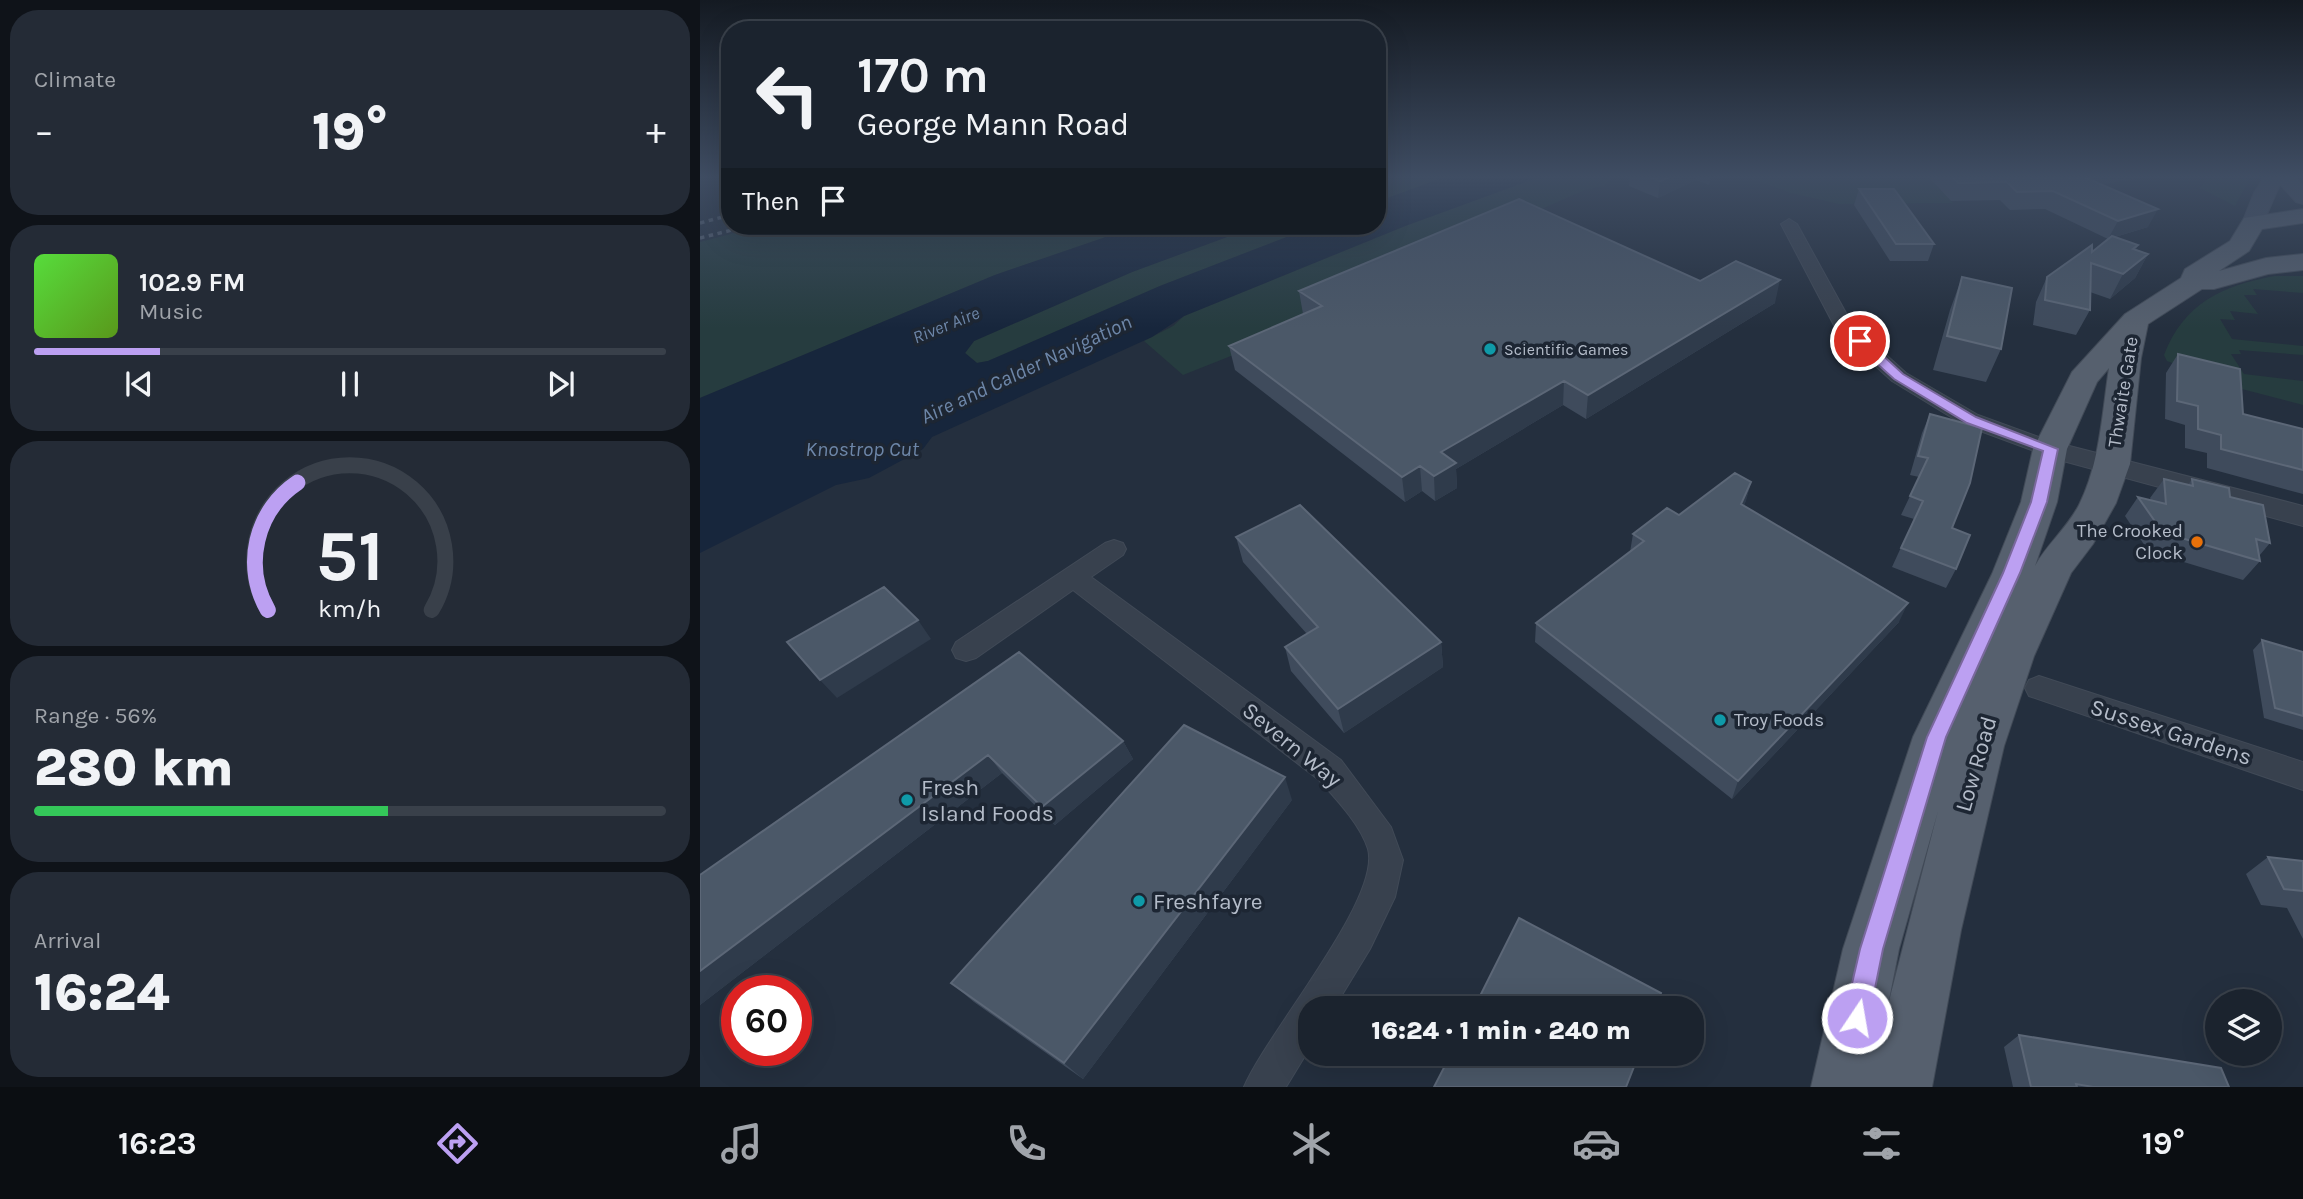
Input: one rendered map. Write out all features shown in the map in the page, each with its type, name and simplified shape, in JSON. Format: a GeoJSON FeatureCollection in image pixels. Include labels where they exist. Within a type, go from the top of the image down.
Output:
{"type":"FeatureCollection","features":[{"type":"Feature","properties":{"kind":"main road","name":"Thwaite Gate"},"geometry":{"type":"LineString","coordinates":[[2194,282],[2195,275],[2241,246],[2264,227]]}},
{"type":"Feature","properties":{"kind":"main road"},"geometry":{"type":"LineString","coordinates":[[2279,227],[2282,233],[2303,243]]}},
{"type":"Feature","properties":{"kind":"main road","name":"Thwaite Gate"},"geometry":{"type":"LineString","coordinates":[[2050,449],[2083,379],[2135,320],[2194,282],[2214,281],[2259,268],[2303,262]]}},
{"type":"Feature","properties":{"kind":"main road","name":"Thwaite Gate"},"geometry":{"type":"LineString","coordinates":[[2112,464],[2126,358],[2135,320]]}},
{"type":"Feature","properties":{"kind":"main road","name":"Low Road"},"geometry":{"type":"LineString","coordinates":[[1842,1087],[1871,949],[1936,737],[1995,614],[2039,502],[2050,449]]}},
{"type":"Feature","properties":{"kind":"main road"},"geometry":{"type":"LineString","coordinates":[[2020,550],[2062,522],[2081,476],[2090,468],[2112,464]]}},
{"type":"Feature","properties":{"kind":"main road","name":"Low Road"},"geometry":{"type":"LineString","coordinates":[[1900,1087],[1933,930],[1995,699],[2054,567],[2080,535],[2092,514],[2112,464]]}},
{"type":"Feature","properties":{"kind":"street"},"geometry":{"type":"LineString","coordinates":[[1790,227],[1844,327],[1899,377],[1972,420],[2050,449],[2303,516]]}},
{"type":"Feature","properties":{"kind":"street"},"geometry":{"type":"LineString","coordinates":[[965,650],[1114,549]]}},
{"type":"Feature","properties":{"kind":"street","name":"Severn Way"},"geometry":{"type":"LineString","coordinates":[[1073,577],[1331,770],[1364,809],[1386,859],[1375,906],[1320,996]]}},
{"type":"Feature","properties":{"kind":"street","name":"Sussex Gardens"},"geometry":{"type":"LineString","coordinates":[[2039,688],[2303,776]]}},
{"type":"Feature","properties":{"kind":"street","name":"Severn Way"},"geometry":{"type":"LineString","coordinates":[[1264,1087],[1298,1032]]}},
{"type":"Feature","properties":{"kind":"green space"},"geometry":{"type":"Polygon","coordinates":[[[1403,227],[1501,227],[1233,344],[1241,352],[1183,375],[1144,341],[1173,326],[1184,316],[1403,227]]]}},
{"type":"Feature","properties":{"kind":"green space"},"geometry":{"type":"Polygon","coordinates":[[[727,235],[1112,235],[995,275],[700,398],[700,242],[727,235]]]}},
{"type":"Feature","properties":{"kind":"green space"},"geometry":{"type":"Polygon","coordinates":[[[1232,235],[1292,235],[1160,286],[988,361],[977,363],[965,353],[974,341],[1132,272],[1232,235]]]}},
{"type":"Feature","properties":{"kind":"green space"},"geometry":{"type":"Polygon","coordinates":[[[2274,276],[2303,276],[2303,293],[2253,289],[2257,295],[2244,295],[2258,314],[2230,311],[2235,320],[2220,319],[2232,339],[2303,346],[2303,355],[2239,350],[2241,354],[2231,354],[2244,374],[2303,381],[2303,405],[2238,388],[2167,361],[2164,355],[2172,337],[2194,310],[2207,300],[2238,285],[2274,276]]]}},
{"type":"Feature","properties":{"kind":"water"},"geometry":{"type":"Polygon","coordinates":[[[1386,227],[1403,227],[1386,234],[1386,227]]]}},
{"type":"Feature","properties":{"kind":"water"},"geometry":{"type":"Polygon","coordinates":[[[1112,235],[1233,235],[1132,272],[974,341],[965,353],[977,363],[988,361],[1160,286],[1292,235],[1383,235],[1184,316],[1152,337],[932,437],[923,449],[869,478],[836,485],[700,553],[700,398],[995,275],[1112,235]]]}},
{"type":"Feature","properties":{"kind":"building","name":"Scientific Games"},"geometry":{"type":"Polygon","coordinates":[[[1453,227],[1580,227],[1700,281],[1736,261],[1780,280],[1588,395],[1564,381],[1441,452],[1456,463],[1434,476],[1420,466],[1402,477],[1229,346],[1322,306],[1299,291],[1453,227]]]}},
{"type":"Feature","properties":{"kind":"building"},"geometry":{"type":"Polygon","coordinates":[[[1884,227],[1921,227],[1934,244],[1896,244],[1884,227]]]}},
{"type":"Feature","properties":{"kind":"building"},"geometry":{"type":"Polygon","coordinates":[[[2112,236],[2138,245],[2133,249],[2148,254],[2123,274],[2091,263],[2090,310],[2045,300],[2047,277],[2092,245],[2092,252],[2112,236]]]}},
{"type":"Feature","properties":{"kind":"building"},"geometry":{"type":"Polygon","coordinates":[[[1962,277],[2012,288],[2001,349],[1947,336],[1962,277]]]}},
{"type":"Feature","properties":{"kind":"building"},"geometry":{"type":"Polygon","coordinates":[[[2178,354],[2240,369],[2243,414],[2303,429],[2303,470],[2221,449],[2221,435],[2198,429],[2198,406],[2177,401],[2178,354]]]}},
{"type":"Feature","properties":{"kind":"building"},"geometry":{"type":"Polygon","coordinates":[[[1930,414],[1982,428],[1970,483],[1952,528],[1970,535],[1956,569],[1901,548],[1923,501],[1910,496],[1928,458],[1918,456],[1930,414]]]}},
{"type":"Feature","properties":{"kind":"building","name":"Troy Foods"},"geometry":{"type":"Polygon","coordinates":[[[1735,473],[1751,482],[1741,504],[1908,603],[1738,781],[1536,623],[1644,541],[1633,534],[1667,508],[1679,515],[1735,473]]]}},
{"type":"Feature","properties":{"kind":"building"},"geometry":{"type":"Polygon","coordinates":[[[2164,479],[2193,486],[2192,479],[2229,488],[2230,497],[2263,505],[2270,543],[2256,539],[2260,561],[2161,530],[2138,497],[2166,504],[2164,479]]]}},
{"type":"Feature","properties":{"kind":"building"},"geometry":{"type":"Polygon","coordinates":[[[1300,505],[1441,642],[1338,709],[1285,647],[1318,627],[1236,537],[1300,505]]]}},
{"type":"Feature","properties":{"kind":"building"},"geometry":{"type":"Polygon","coordinates":[[[884,587],[918,620],[820,680],[787,642],[884,587]]]}},
{"type":"Feature","properties":{"kind":"building"},"geometry":{"type":"Polygon","coordinates":[[[2262,640],[2303,652],[2303,716],[2275,708],[2262,640]]]}},
{"type":"Feature","properties":{"kind":"building"},"geometry":{"type":"Polygon","coordinates":[[[1019,652],[1123,741],[1042,807],[988,755],[700,971],[700,875],[1019,652]]]}},
{"type":"Feature","properties":{"kind":"building","name":"Freshfayre"},"geometry":{"type":"Polygon","coordinates":[[[1184,725],[1285,777],[1064,1063],[951,983],[1184,725]]]}},
{"type":"Feature","properties":{"kind":"building"},"geometry":{"type":"Polygon","coordinates":[[[2268,857],[2303,861],[2303,891],[2284,889],[2268,857]]]}},
{"type":"Feature","properties":{"kind":"building"},"geometry":{"type":"Polygon","coordinates":[[[1519,918],[1661,993],[1660,996],[1480,996],[1519,918]]]}},
{"type":"Feature","properties":{"kind":"building"},"geometry":{"type":"Polygon","coordinates":[[[2019,1035],[2221,1068],[2229,1087],[2093,1087],[2076,1084],[2077,1087],[2031,1087],[2019,1035]]]}},
{"type":"Feature","properties":{"kind":"building"},"geometry":{"type":"Polygon","coordinates":[[[1445,1066],[1634,1066],[1626,1087],[1434,1087],[1445,1066]]]}},
{"type":"Feature","properties":{"kind":"railway"},"geometry":{"type":"LineString","coordinates":[[700,238],[721,233]]}},
{"type":"Feature","properties":{"kind":"place","name":"Scientific Games"},"geometry":{"type":"Point","coordinates":[1490,349]}},
{"type":"Feature","properties":{"kind":"place","name":"The Crooked Clock"},"geometry":{"type":"Point","coordinates":[2197,542]}},
{"type":"Feature","properties":{"kind":"place","name":"Troy Foods"},"geometry":{"type":"Point","coordinates":[1720,720]}},
{"type":"Feature","properties":{"kind":"place","name":"Fresh Island Foods"},"geometry":{"type":"Point","coordinates":[907,800]}},
{"type":"Feature","properties":{"kind":"place","name":"Freshfayre"},"geometry":{"type":"Point","coordinates":[1139,901]}},
{"type":"Feature","properties":{"kind":"route"},"geometry":{"type":"LineString","coordinates":[[1857,1018],[1871,949],[1936,737],[2012,573],[2039,502],[2050,449],[1972,420],[1899,377],[1860,341]]}},
{"type":"Feature","properties":{"kind":"water label","name":"River Aire"},"geometry":{"type":"Point","coordinates":[946,325]}},
{"type":"Feature","properties":{"kind":"water label","name":"Aire and Calder Navigation"},"geometry":{"type":"Point","coordinates":[1026,369]}},
{"type":"Feature","properties":{"kind":"water label","name":"Knostrop Cut"},"geometry":{"type":"Point","coordinates":[862,449]}}]}
